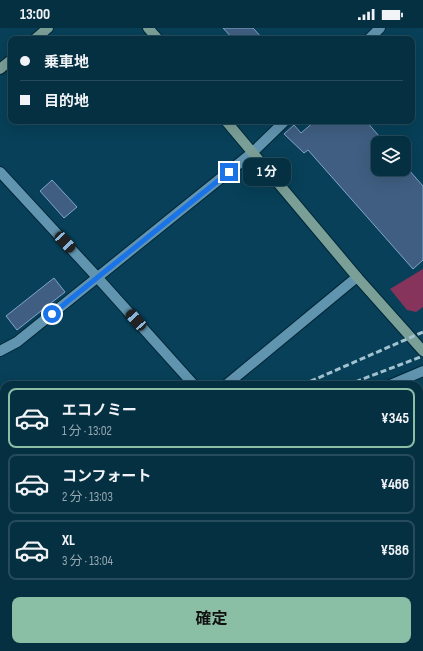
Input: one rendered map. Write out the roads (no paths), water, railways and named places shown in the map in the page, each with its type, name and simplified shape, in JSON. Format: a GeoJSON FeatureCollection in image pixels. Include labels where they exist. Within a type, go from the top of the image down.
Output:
{"type":"FeatureCollection","features":[{"type":"Feature","properties":{"kind":"street"},"geometry":{"type":"LineString","coordinates":[[39,36],[48,28]]}},
{"type":"Feature","properties":{"kind":"street"},"geometry":{"type":"LineString","coordinates":[[148,28],[155,36]]}},
{"type":"Feature","properties":{"kind":"street"},"geometry":{"type":"LineString","coordinates":[[372,36],[380,28]]}},
{"type":"Feature","properties":{"kind":"street"},"geometry":{"type":"LineString","coordinates":[[0,69],[8,62]]}},
{"type":"Feature","properties":{"kind":"street"},"geometry":{"type":"LineString","coordinates":[[228,124],[357,277],[423,351]]}},
{"type":"Feature","properties":{"kind":"street"},"geometry":{"type":"LineString","coordinates":[[0,351],[18,342],[252,153],[282,124]]}},
{"type":"Feature","properties":{"kind":"street"},"geometry":{"type":"LineString","coordinates":[[0,172],[190,381]]}},
{"type":"Feature","properties":{"kind":"street"},"geometry":{"type":"LineString","coordinates":[[231,381],[357,277]]}},
{"type":"Feature","properties":{"kind":"street"},"geometry":{"type":"LineString","coordinates":[[399,381],[423,371]]}},
{"type":"Feature","properties":{"kind":"railway"},"geometry":{"type":"LineString","coordinates":[[311,381],[423,332]]}},
{"type":"Feature","properties":{"kind":"railway"},"geometry":{"type":"LineString","coordinates":[[357,381],[423,356]]}}]}
